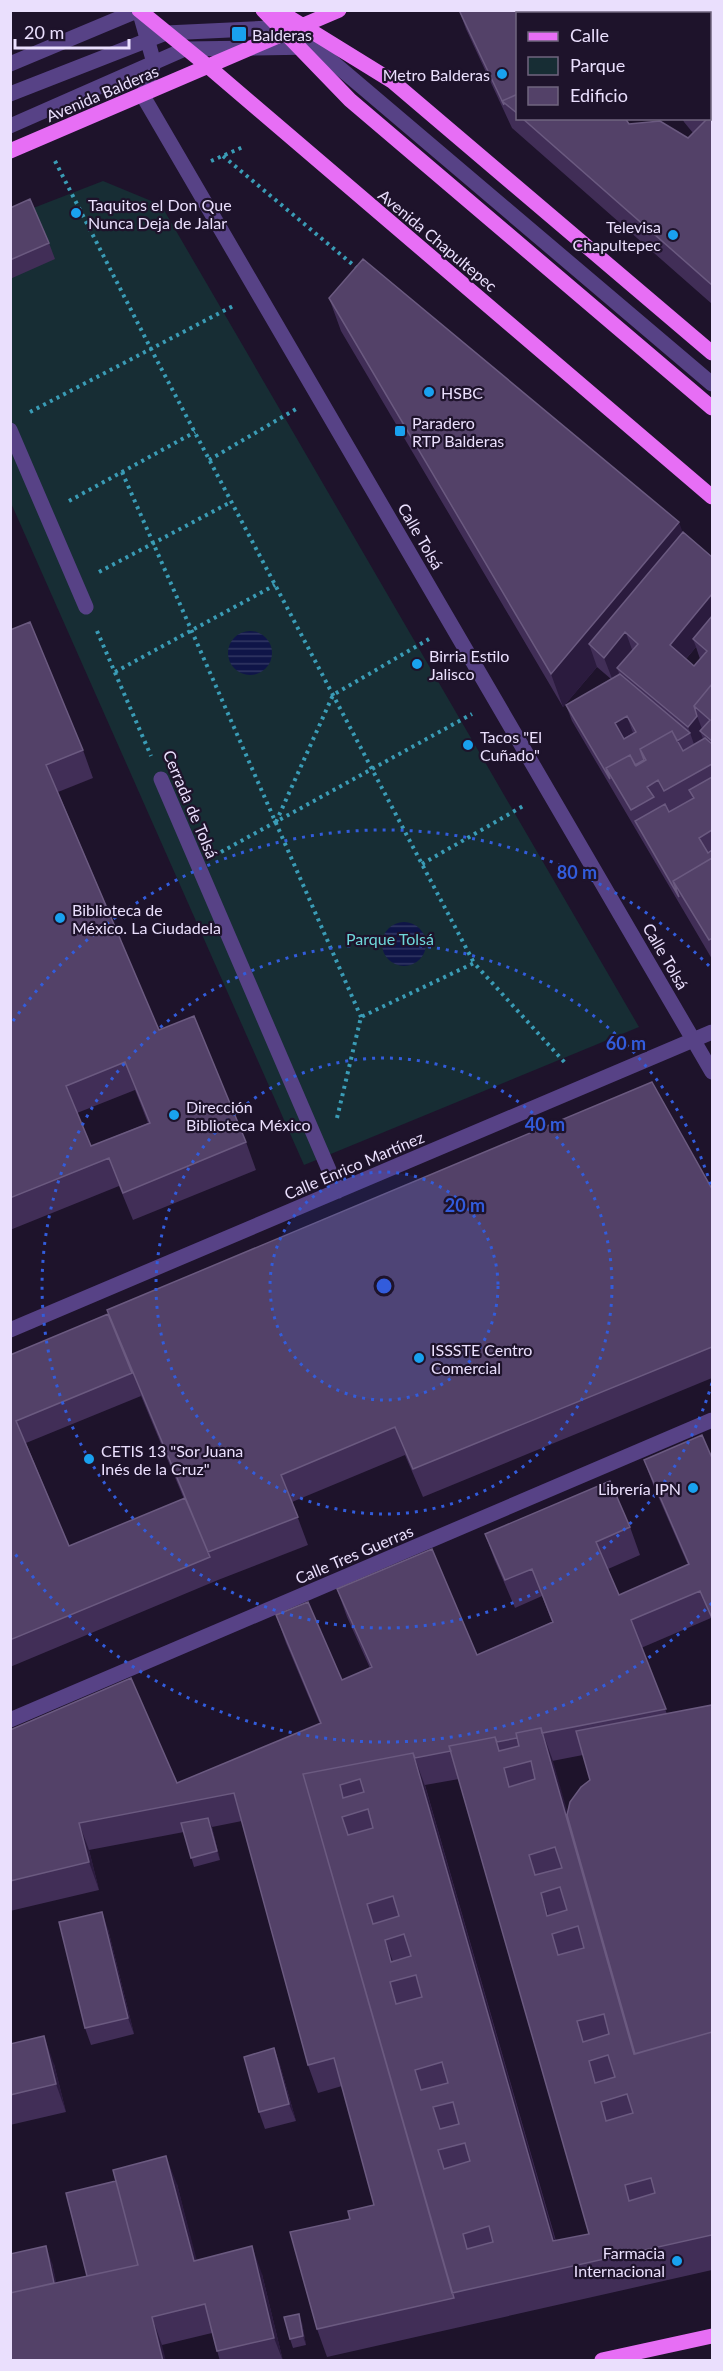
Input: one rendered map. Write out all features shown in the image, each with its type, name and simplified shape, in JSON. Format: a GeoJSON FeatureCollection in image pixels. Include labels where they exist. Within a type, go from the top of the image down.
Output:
{"type":"FeatureCollection","features":[{"type":"Feature","properties":{"kind":"main road","name":"Avenida Chapultepec"},"geometry":{"type":"LineString","coordinates":[[139,10],[712,497]]}},
{"type":"Feature","properties":{"kind":"main road"},"geometry":{"type":"LineString","coordinates":[[262,10],[350,100],[712,408]]}},
{"type":"Feature","properties":{"kind":"main road"},"geometry":{"type":"LineString","coordinates":[[277,10],[392,81],[712,353]]}},
{"type":"Feature","properties":{"kind":"main road"},"geometry":{"type":"LineString","coordinates":[[303,26],[339,10]]}},
{"type":"Feature","properties":{"kind":"main road","name":"Avenida Balderas"},"geometry":{"type":"LineString","coordinates":[[10,151],[210,68],[255,48],[283,31]]}},
{"type":"Feature","properties":{"kind":"main road"},"geometry":{"type":"LineString","coordinates":[[602,2361],[651,2355],[712,2336]]}},
{"type":"Feature","properties":{"kind":"street"},"geometry":{"type":"LineString","coordinates":[[10,64],[139,10],[154,63],[143,96]]}},
{"type":"Feature","properties":{"kind":"street"},"geometry":{"type":"LineString","coordinates":[[10,93],[166,33],[283,31],[303,26]]}},
{"type":"Feature","properties":{"kind":"street"},"geometry":{"type":"LineString","coordinates":[[10,126],[185,49],[315,47],[712,384]]}},
{"type":"Feature","properties":{"kind":"street","name":"Calle Tolsá"},"geometry":{"type":"LineString","coordinates":[[143,96],[712,1072]]}},
{"type":"Feature","properties":{"kind":"street"},"geometry":{"type":"LineString","coordinates":[[10,430],[86,607]]}},
{"type":"Feature","properties":{"kind":"street","name":"Cerrada de Tolsá"},"geometry":{"type":"LineString","coordinates":[[160,779],[338,1191]]}},
{"type":"Feature","properties":{"kind":"street","name":"Calle Enrico Martínez"},"geometry":{"type":"LineString","coordinates":[[10,1330],[712,1032]]}},
{"type":"Feature","properties":{"kind":"street","name":"Calle Tres Guerras"},"geometry":{"type":"LineString","coordinates":[[10,1720],[712,1420]]}},
{"type":"Feature","properties":{"kind":"path"},"geometry":{"type":"LineString","coordinates":[[44,137],[151,349],[474,963],[586,1086]]}},
{"type":"Feature","properties":{"kind":"path"},"geometry":{"type":"LineString","coordinates":[[205,164],[243,147]]}},
{"type":"Feature","properties":{"kind":"path"},"geometry":{"type":"LineString","coordinates":[[223,156],[359,270]]}},
{"type":"Feature","properties":{"kind":"path"},"geometry":{"type":"LineString","coordinates":[[21,417],[258,294]]}},
{"type":"Feature","properties":{"kind":"path"},"geometry":{"type":"LineString","coordinates":[[209,460],[318,396]]}},
{"type":"Feature","properties":{"kind":"path"},"geometry":{"type":"LineString","coordinates":[[46,514],[195,432]]}},
{"type":"Feature","properties":{"kind":"path"},"geometry":{"type":"LineString","coordinates":[[122,472],[361,1017],[337,1119]]}},
{"type":"Feature","properties":{"kind":"path"},"geometry":{"type":"LineString","coordinates":[[77,584],[231,502]]}},
{"type":"Feature","properties":{"kind":"path"},"geometry":{"type":"LineString","coordinates":[[115,672],[275,585]]}},
{"type":"Feature","properties":{"kind":"path","name":"Cerrada de Tolsá"},"geometry":{"type":"LineString","coordinates":[[86,607],[160,779]]}},
{"type":"Feature","properties":{"kind":"path"},"geometry":{"type":"LineString","coordinates":[[276,823],[333,695],[452,625]]}},
{"type":"Feature","properties":{"kind":"path"},"geometry":{"type":"LineString","coordinates":[[198,865],[496,701]]}},
{"type":"Feature","properties":{"kind":"path"},"geometry":{"type":"LineString","coordinates":[[422,864],[549,792]]}},
{"type":"Feature","properties":{"kind":"path"},"geometry":{"type":"LineString","coordinates":[[361,1017],[474,963]]}},
{"type":"Feature","properties":{"kind":"green space","name":"Parque Tolsá"},"geometry":{"type":"Polygon","coordinates":[[[103,181],[161,205],[639,1027],[304,1165],[11,503],[10,217],[103,181]]]}},
{"type":"Feature","properties":{"kind":"shaded area"},"geometry":{"type":"Polygon","coordinates":[[[250,631],[266,637],[272,653],[266,669],[250,675],[234,669],[228,653],[234,637],[250,631]]]}},
{"type":"Feature","properties":{"kind":"shaded area"},"geometry":{"type":"Polygon","coordinates":[[[404,922],[420,928],[426,944],[420,960],[404,966],[388,960],[382,944],[388,928],[404,922]]]}},
{"type":"Feature","properties":{"kind":"building","name":"Metro Balderas"},"geometry":{"type":"Polygon","coordinates":[[[459,10],[580,10],[580,12],[516,12],[516,95],[502,101],[459,10]]]}},
{"type":"Feature","properties":{"kind":"building"},"geometry":{"type":"Polygon","coordinates":[[[581,10],[712,10],[712,114],[711,12],[582,12],[581,10]]]}},
{"type":"Feature","properties":{"kind":"building"},"geometry":{"type":"Polygon","coordinates":[[[516,95],[516,112],[502,101],[516,95]]]}},
{"type":"Feature","properties":{"kind":"building","name":"Televisa Chapultepec"},"geometry":{"type":"Polygon","coordinates":[[[712,114],[712,285],[524,120],[626,120],[629,124],[660,121],[688,138],[706,120],[711,120],[712,114]]]}},
{"type":"Feature","properties":{"kind":"building"},"geometry":{"type":"Polygon","coordinates":[[[30,199],[49,243],[10,260],[10,208],[30,199]]]}},
{"type":"Feature","properties":{"kind":"building"},"geometry":{"type":"Polygon","coordinates":[[[363,259],[679,522],[551,674],[329,298],[363,259]]]}},
{"type":"Feature","properties":{"kind":"building"},"geometry":{"type":"Polygon","coordinates":[[[683,532],[712,557],[712,594],[670,645],[694,666],[707,651],[693,639],[712,616],[712,684],[694,706],[697,716],[688,727],[617,668],[638,644],[625,632],[604,658],[589,644],[683,532]]]}},
{"type":"Feature","properties":{"kind":"building","name":"Biblioteca de México. La Ciudadela"},"geometry":{"type":"Polygon","coordinates":[[[30,622],[83,750],[46,765],[159,1030],[194,1016],[246,1142],[123,1193],[109,1158],[10,1198],[10,630],[30,622]],[[125,1062],[66,1086],[91,1146],[150,1123],[125,1062]]]}},
{"type":"Feature","properties":{"kind":"building"},"geometry":{"type":"Polygon","coordinates":[[[620,674],[690,733],[677,741],[672,731],[640,749],[644,760],[635,765],[630,755],[606,768],[610,779],[566,705],[620,674]],[[627,716],[615,723],[624,739],[636,732],[627,716]]]}},
{"type":"Feature","properties":{"kind":"building"},"geometry":{"type":"Polygon","coordinates":[[[712,684],[712,741],[700,731],[710,720],[694,706],[712,684]]]}},
{"type":"Feature","properties":{"kind":"building"},"geometry":{"type":"Polygon","coordinates":[[[672,731],[683,751],[705,738],[712,744],[712,764],[664,791],[658,780],[647,787],[654,797],[631,810],[606,768],[630,755],[636,766],[646,760],[640,749],[672,731]]]}},
{"type":"Feature","properties":{"kind":"building"},"geometry":{"type":"Polygon","coordinates":[[[712,777],[712,830],[699,838],[708,853],[712,850],[712,858],[673,881],[679,897],[635,821],[665,804],[669,812],[694,798],[689,790],[712,777]]]}},
{"type":"Feature","properties":{"kind":"building"},"geometry":{"type":"Polygon","coordinates":[[[712,858],[712,938],[709,940],[673,881],[712,858]]]}},
{"type":"Feature","properties":{"kind":"building","name":"ISSSTE Centro Comercial"},"geometry":{"type":"Polygon","coordinates":[[[652,1082],[712,1189],[712,1347],[413,1469],[395,1427],[281,1475],[298,1517],[208,1552],[107,1310],[652,1082]]]}},
{"type":"Feature","properties":{"kind":"building"},"geometry":{"type":"Polygon","coordinates":[[[108,1314],[132,1373],[16,1421],[69,1546],[185,1498],[210,1557],[10,1640],[10,1355],[108,1314]]]}},
{"type":"Feature","properties":{"kind":"building"},"geometry":{"type":"Polygon","coordinates":[[[702,1435],[712,1458],[712,1618],[700,1591],[631,1620],[666,1709],[542,1733],[541,1728],[516,1733],[517,1738],[497,1742],[495,1737],[449,1746],[451,1751],[415,1758],[413,1753],[303,1774],[454,2298],[317,2329],[290,2232],[350,2219],[348,2211],[374,2205],[334,2058],[308,2065],[234,1793],[79,1823],[89,1862],[10,1881],[10,1730],[131,1678],[177,1783],[321,1723],[276,1615],[308,1602],[342,1680],[372,1667],[337,1589],[432,1549],[477,1655],[553,1622],[532,1569],[505,1580],[485,1534],[610,1481],[630,1527],[596,1542],[619,1595],[689,1564],[644,1460],[702,1435]]]}},
{"type":"Feature","properties":{"kind":"building"},"geometry":{"type":"Polygon","coordinates":[[[712,1705],[712,2032],[635,2054],[567,1815],[570,1802],[581,1787],[590,1780],[576,1731],[712,1705]]]}},
{"type":"Feature","properties":{"kind":"building"},"geometry":{"type":"Polygon","coordinates":[[[541,1728],[634,2054],[712,2032],[712,2235],[452,2293],[303,1774],[413,1753],[553,2241],[589,2234],[449,1746],[495,1737],[499,1751],[519,1746],[516,1733],[541,1728]],[[531,1761],[504,1768],[509,1787],[535,1779],[531,1761]],[[360,1779],[340,1785],[343,1798],[364,1792],[360,1779]],[[368,1809],[342,1817],[348,1835],[373,1828],[368,1809]],[[555,1847],[529,1855],[535,1875],[562,1868],[555,1847]],[[560,1887],[541,1893],[547,1916],[567,1910],[560,1887]],[[393,1896],[367,1904],[373,1924],[399,1916],[393,1896]],[[578,1926],[552,1934],[558,1955],[584,1948],[578,1926]],[[404,1934],[385,1940],[391,1962],[411,1956],[404,1934]],[[416,1975],[390,1982],[396,2004],[422,1997],[416,1975]],[[604,2014],[577,2021],[583,2042],[609,2034],[604,2014]],[[608,2055],[589,2061],[595,2083],[615,2077],[608,2055]],[[442,2062],[415,2070],[421,2090],[448,2083],[442,2062]],[[627,2094],[601,2102],[606,2121],[633,2113],[627,2094]],[[453,2102],[433,2107],[440,2129],[459,2124],[453,2102]],[[465,2143],[438,2150],[444,2169],[470,2161],[465,2143]],[[651,2178],[625,2185],[629,2201],[655,2193],[651,2178]],[[489,2226],[463,2234],[467,2249],[493,2242],[489,2226]]]}},
{"type":"Feature","properties":{"kind":"building"},"geometry":{"type":"Polygon","coordinates":[[[208,1818],[217,1851],[191,1858],[181,1823],[208,1818]]]}},
{"type":"Feature","properties":{"kind":"building"},"geometry":{"type":"Polygon","coordinates":[[[102,1912],[128,2018],[85,2028],[59,1922],[102,1912]]]}},
{"type":"Feature","properties":{"kind":"building"},"geometry":{"type":"Polygon","coordinates":[[[44,2036],[56,2084],[10,2095],[10,2044],[44,2036]]]}},
{"type":"Feature","properties":{"kind":"building"},"geometry":{"type":"Polygon","coordinates":[[[274,2048],[289,2104],[259,2112],[244,2057],[274,2048]]]}},
{"type":"Feature","properties":{"kind":"building"},"geometry":{"type":"Polygon","coordinates":[[[166,2156],[194,2261],[252,2246],[274,2338],[217,2351],[205,2304],[152,2317],[163,2361],[10,2361],[10,2293],[138,2265],[113,2170],[166,2156]]]}},
{"type":"Feature","properties":{"kind":"building"},"geometry":{"type":"Polygon","coordinates":[[[116,2181],[138,2265],[87,2276],[66,2193],[116,2181]]]}},
{"type":"Feature","properties":{"kind":"building"},"geometry":{"type":"Polygon","coordinates":[[[46,2246],[54,2283],[10,2293],[10,2254],[46,2246]]]}},
{"type":"Feature","properties":{"kind":"building"},"geometry":{"type":"Polygon","coordinates":[[[299,2314],[303,2336],[290,2339],[284,2317],[299,2314]]]}},
{"type":"Feature","properties":{"kind":"place","name":"Balderas"},"geometry":{"type":"Point","coordinates":[239,34]}},
{"type":"Feature","properties":{"kind":"place","name":"Metro Balderas"},"geometry":{"type":"Point","coordinates":[502,74]}},
{"type":"Feature","properties":{"kind":"place","name":"Taquitos el Don Que Nunca Deja de Jalar"},"geometry":{"type":"Point","coordinates":[76,213]}},
{"type":"Feature","properties":{"kind":"place","name":"Televisa Chapultepec"},"geometry":{"type":"Point","coordinates":[673,235]}},
{"type":"Feature","properties":{"kind":"place","name":"HSBC"},"geometry":{"type":"Point","coordinates":[429,392]}},
{"type":"Feature","properties":{"kind":"place","name":"Paradero RTP Balderas"},"geometry":{"type":"Point","coordinates":[400,431]}},
{"type":"Feature","properties":{"kind":"place","name":"Birria Estilo Jalisco"},"geometry":{"type":"Point","coordinates":[417,664]}},
{"type":"Feature","properties":{"kind":"place","name":"Tacos \"El Cuñado\""},"geometry":{"type":"Point","coordinates":[468,745]}},
{"type":"Feature","properties":{"kind":"place","name":"Biblioteca de México. La Ciudadela"},"geometry":{"type":"Point","coordinates":[60,918]}},
{"type":"Feature","properties":{"kind":"place","name":"Dirección Biblioteca México"},"geometry":{"type":"Point","coordinates":[174,1115]}},
{"type":"Feature","properties":{"kind":"place","name":"ISSSTE Centro Comercial"},"geometry":{"type":"Point","coordinates":[419,1358]}},
{"type":"Feature","properties":{"kind":"place","name":"CETIS 13 \"Sor Juana Inés de la Cruz\""},"geometry":{"type":"Point","coordinates":[89,1459]}},
{"type":"Feature","properties":{"kind":"place","name":"Librería IPN"},"geometry":{"type":"Point","coordinates":[693,1488]}},
{"type":"Feature","properties":{"kind":"place","name":"Farmacia Internacional"},"geometry":{"type":"Point","coordinates":[677,2261]}}]}
